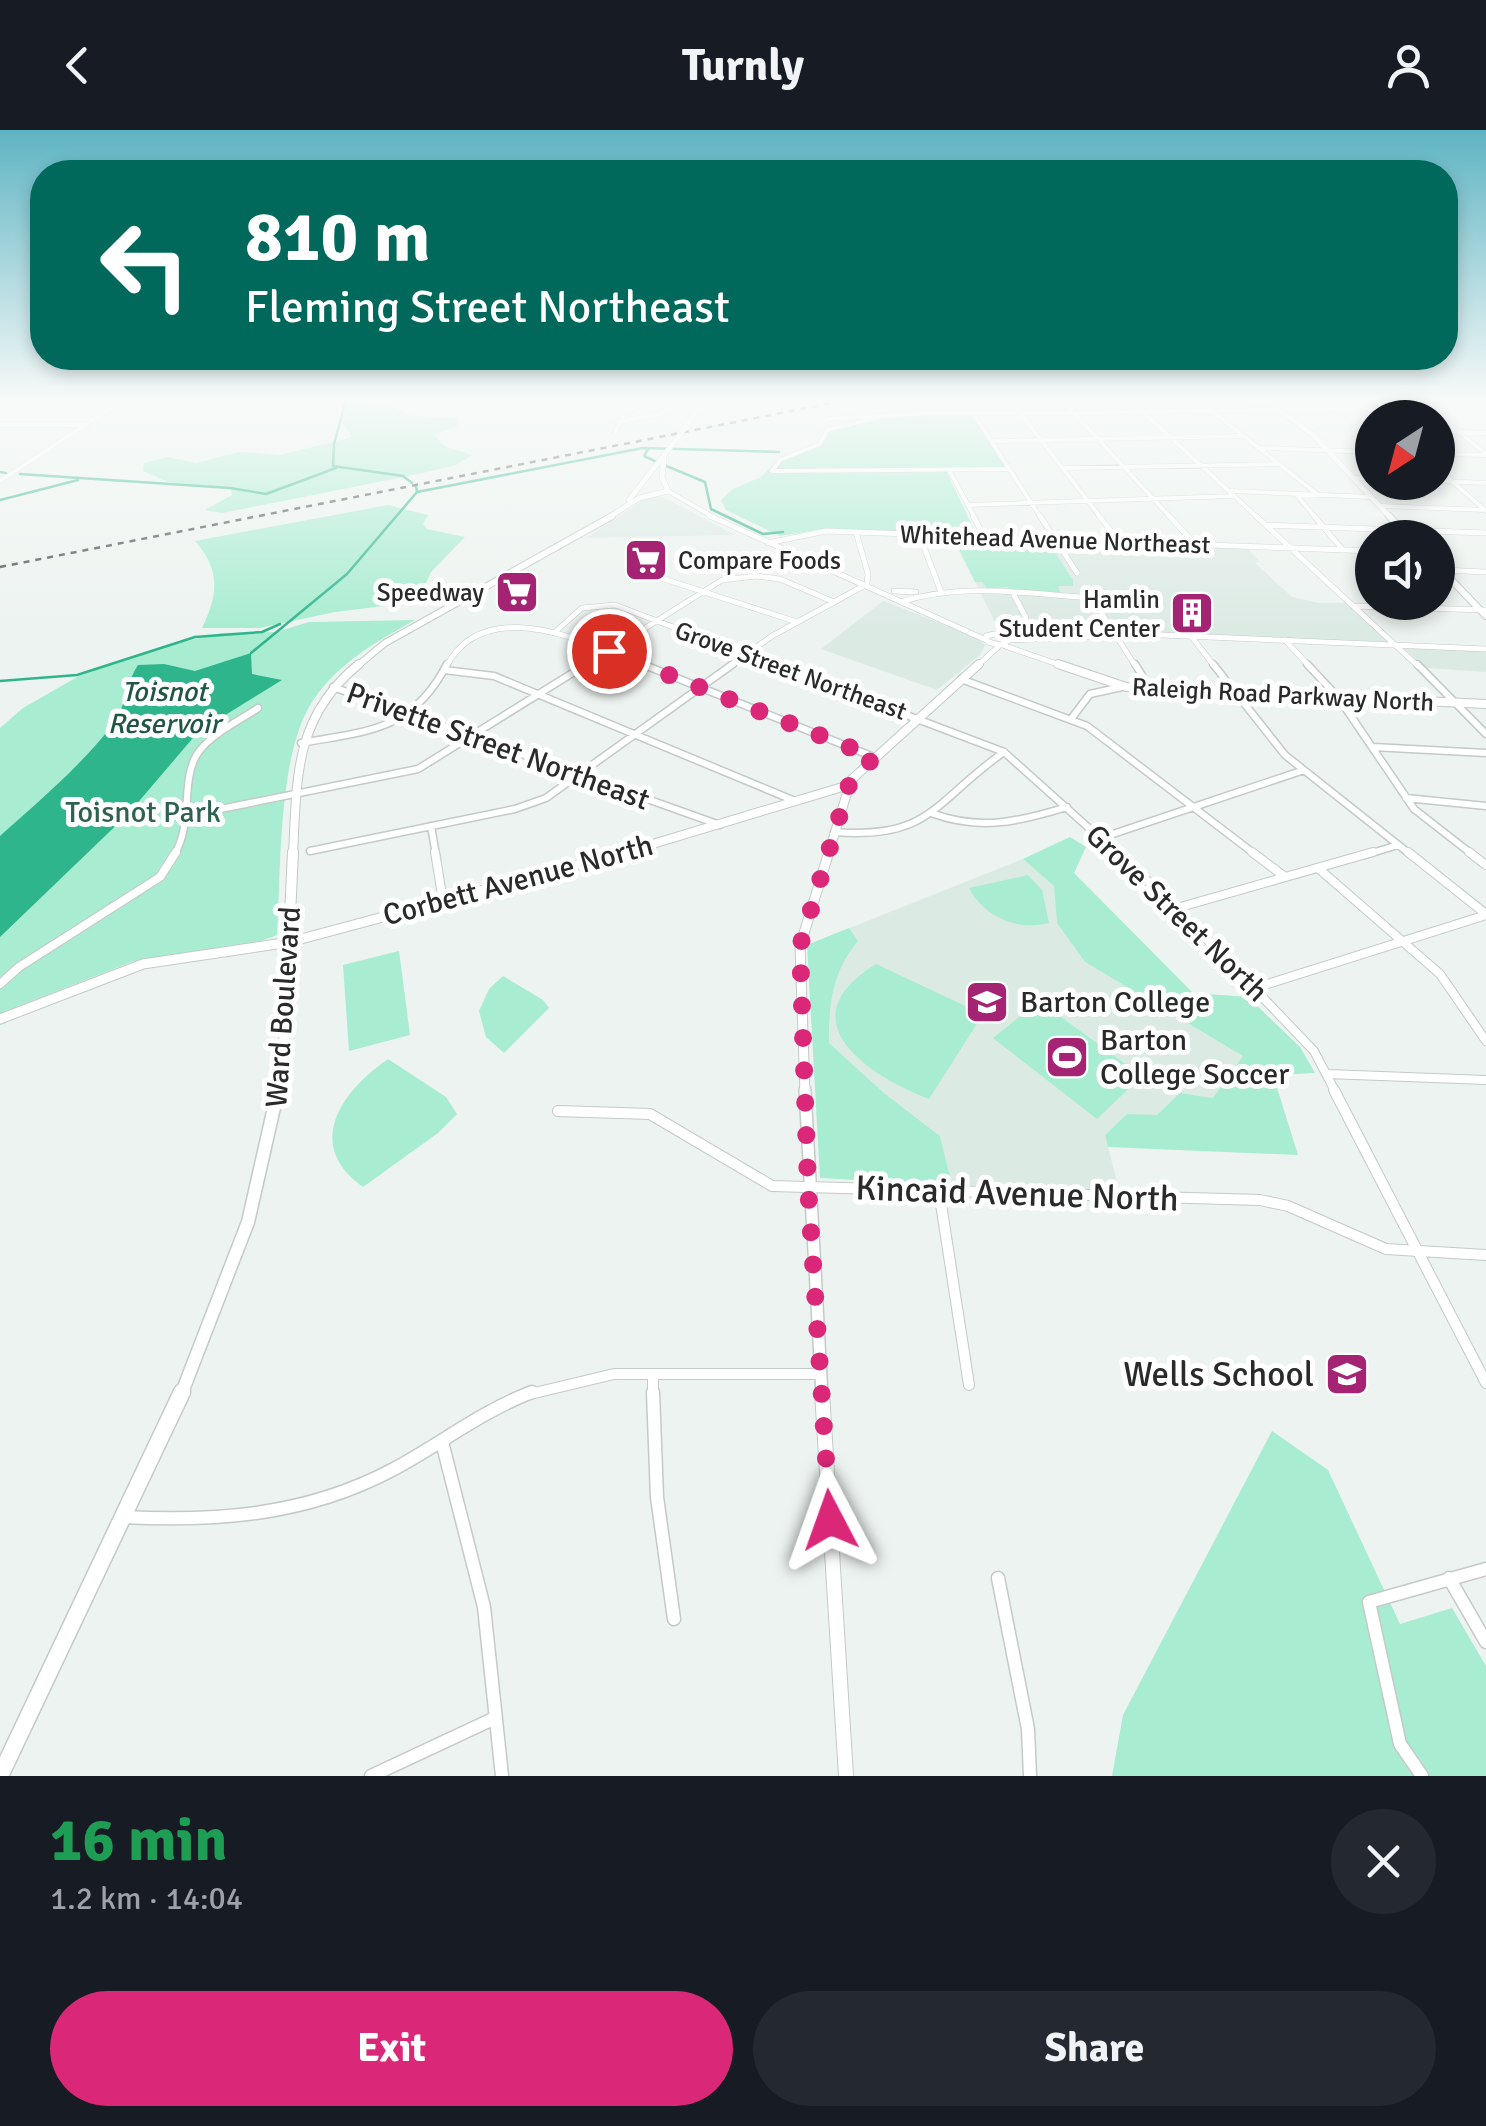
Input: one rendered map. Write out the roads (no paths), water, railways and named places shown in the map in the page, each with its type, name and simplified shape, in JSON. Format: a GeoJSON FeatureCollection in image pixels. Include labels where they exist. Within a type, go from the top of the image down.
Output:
{"type":"FeatureCollection","features":[{"type":"Feature","properties":{"kind":"main road"},"geometry":{"type":"LineString","coordinates":[[614,515],[648,477]]}},
{"type":"Feature","properties":{"kind":"main road"},"geometry":{"type":"LineString","coordinates":[[662,477],[668,491]]}},
{"type":"Feature","properties":{"kind":"main road","name":"Ward Boulevard"},"geometry":{"type":"LineString","coordinates":[[0,1776],[192,1371],[248,1222],[280,1090],[295,796],[302,743],[311,718],[333,687],[361,660],[394,637],[640,498],[668,491]]}},
{"type":"Feature","properties":{"kind":"main road"},"geometry":{"type":"LineString","coordinates":[[1375,500],[1394,520]]}},
{"type":"Feature","properties":{"kind":"main road"},"geometry":{"type":"LineString","coordinates":[[1455,583],[1484,612]]}},
{"type":"Feature","properties":{"kind":"street"},"geometry":{"type":"LineString","coordinates":[[953,477],[984,536]]}},
{"type":"Feature","properties":{"kind":"street"},"geometry":{"type":"LineString","coordinates":[[1015,477],[1078,574]]}},
{"type":"Feature","properties":{"kind":"street"},"geometry":{"type":"LineString","coordinates":[[1070,477],[1119,542]]}},
{"type":"Feature","properties":{"kind":"street"},"geometry":{"type":"LineString","coordinates":[[1133,477],[1195,544]]}},
{"type":"Feature","properties":{"kind":"street"},"geometry":{"type":"LineString","coordinates":[[1213,477],[1458,702],[1486,734]]}},
{"type":"Feature","properties":{"kind":"street"},"geometry":{"type":"LineString","coordinates":[[1295,477],[1317,494]]}},
{"type":"Feature","properties":{"kind":"street"},"geometry":{"type":"LineString","coordinates":[[1455,482],[1486,483]]}},
{"type":"Feature","properties":{"kind":"street"},"geometry":{"type":"LineString","coordinates":[[1455,485],[1485,511]]}},
{"type":"Feature","properties":{"kind":"street"},"geometry":{"type":"LineString","coordinates":[[668,491],[697,510],[768,543],[989,639],[1116,634],[1486,649]]}},
{"type":"Feature","properties":{"kind":"street"},"geometry":{"type":"LineString","coordinates":[[1228,491],[1355,495]]}},
{"type":"Feature","properties":{"kind":"street"},"geometry":{"type":"LineString","coordinates":[[1296,494],[1343,550]]}},
{"type":"Feature","properties":{"kind":"street"},"geometry":{"type":"LineString","coordinates":[[967,505],[1234,496]]}},
{"type":"Feature","properties":{"kind":"street"},"geometry":{"type":"LineString","coordinates":[[1380,506],[1485,511]]}},
{"type":"Feature","properties":{"kind":"street"},"geometry":{"type":"LineString","coordinates":[[1264,524],[1355,528]]}},
{"type":"Feature","properties":{"kind":"street","name":"Whitehead Avenue Northeast"},"geometry":{"type":"LineString","coordinates":[[768,543],[814,531],[1355,550]]}},
{"type":"Feature","properties":{"kind":"street"},"geometry":{"type":"LineString","coordinates":[[1455,531],[1486,532]]}},
{"type":"Feature","properties":{"kind":"street"},"geometry":{"type":"LineString","coordinates":[[310,851],[526,806],[546,798],[748,654],[869,580],[856,532]]}},
{"type":"Feature","properties":{"kind":"street"},"geometry":{"type":"LineString","coordinates":[[920,534],[942,592]]}},
{"type":"Feature","properties":{"kind":"street"},"geometry":{"type":"LineString","coordinates":[[1455,569],[1486,572]]}},
{"type":"Feature","properties":{"kind":"street"},"geometry":{"type":"LineString","coordinates":[[186,816],[412,772],[722,580],[772,574],[834,602]]}},
{"type":"Feature","properties":{"kind":"street"},"geometry":{"type":"LineString","coordinates":[[658,577],[797,622]]}},
{"type":"Feature","properties":{"kind":"street"},"geometry":{"type":"LineString","coordinates":[[894,591],[1092,598],[1148,685]]}},
{"type":"Feature","properties":{"kind":"street"},"geometry":{"type":"LineString","coordinates":[[900,602],[926,593]]}},
{"type":"Feature","properties":{"kind":"street"},"geometry":{"type":"LineString","coordinates":[[846,1776],[808,1187],[800,946],[849,785],[874,757],[1026,618],[1014,595]]}},
{"type":"Feature","properties":{"kind":"street","name":"Grove Street Northeast"},"geometry":{"type":"LineString","coordinates":[[555,632],[574,613],[596,605],[615,605],[918,718]]}},
{"type":"Feature","properties":{"kind":"street"},"geometry":{"type":"LineString","coordinates":[[1353,606],[1484,612]]}},
{"type":"Feature","properties":{"kind":"street"},"geometry":{"type":"LineString","coordinates":[[302,743],[376,729],[407,713],[432,694],[455,649],[490,629],[555,632],[874,757]]}},
{"type":"Feature","properties":{"kind":"street"},"geometry":{"type":"LineString","coordinates":[[1191,636],[1276,746],[1486,914]]}},
{"type":"Feature","properties":{"kind":"street"},"geometry":{"type":"LineString","coordinates":[[989,639],[990,652]]}},
{"type":"Feature","properties":{"kind":"street","name":"Raleigh Road Parkway North"},"geometry":{"type":"LineString","coordinates":[[1005,639],[1027,652],[1126,687],[1486,704]]}},
{"type":"Feature","properties":{"kind":"street"},"geometry":{"type":"LineString","coordinates":[[1284,640],[1338,698],[1406,798],[1428,822],[1486,864]]}},
{"type":"Feature","properties":{"kind":"street"},"geometry":{"type":"LineString","coordinates":[[444,670],[481,672],[541,694],[795,801]]}},
{"type":"Feature","properties":{"kind":"street"},"geometry":{"type":"LineString","coordinates":[[961,678],[1087,726],[1286,877]]}},
{"type":"Feature","properties":{"kind":"street"},"geometry":{"type":"LineString","coordinates":[[1100,679],[1108,686]]}},
{"type":"Feature","properties":{"kind":"street"},"geometry":{"type":"LineString","coordinates":[[1071,718],[1082,697],[1108,686],[1126,687]]}},
{"type":"Feature","properties":{"kind":"street","name":"Privette Street Northeast"},"geometry":{"type":"LineString","coordinates":[[333,687],[720,825]]}},
{"type":"Feature","properties":{"kind":"street"},"geometry":{"type":"LineString","coordinates":[[0,984],[19,967],[154,883],[176,856],[193,763],[199,751],[217,734],[258,708]]}},
{"type":"Feature","properties":{"kind":"street","name":"Grove Street North"},"geometry":{"type":"LineString","coordinates":[[918,718],[1004,752],[1177,908],[1307,1043],[1328,1074],[1486,1383]]}},
{"type":"Feature","properties":{"kind":"street"},"geometry":{"type":"LineString","coordinates":[[1373,748],[1486,753]]}},
{"type":"Feature","properties":{"kind":"street"},"geometry":{"type":"LineString","coordinates":[[834,832],[898,834],[1004,752]]}},
{"type":"Feature","properties":{"kind":"street"},"geometry":{"type":"LineString","coordinates":[[1101,838],[1304,770]]}},
{"type":"Feature","properties":{"kind":"street","name":"Corbett Avenue North"},"geometry":{"type":"LineString","coordinates":[[0,1018],[143,964],[290,942],[720,825],[849,785]]}},
{"type":"Feature","properties":{"kind":"street"},"geometry":{"type":"LineString","coordinates":[[1406,798],[1486,806]]}},
{"type":"Feature","properties":{"kind":"street"},"geometry":{"type":"LineString","coordinates":[[930,813],[961,825],[990,828],[1067,807]]}},
{"type":"Feature","properties":{"kind":"street"},"geometry":{"type":"LineString","coordinates":[[431,826],[443,901]]}},
{"type":"Feature","properties":{"kind":"street"},"geometry":{"type":"LineString","coordinates":[[1177,908],[1398,845]]}},
{"type":"Feature","properties":{"kind":"street"},"geometry":{"type":"LineString","coordinates":[[1318,868],[1446,981],[1486,1041]]}},
{"type":"Feature","properties":{"kind":"street"},"geometry":{"type":"LineString","coordinates":[[1255,988],[1486,914]]}},
{"type":"Feature","properties":{"kind":"street"},"geometry":{"type":"LineString","coordinates":[[1328,1074],[1486,1080]]}},
{"type":"Feature","properties":{"kind":"street","name":"Kincaid Avenue North"},"geometry":{"type":"LineString","coordinates":[[558,1111],[650,1114],[765,1183],[1277,1202],[1377,1246],[1417,1253],[1486,1254]]}},
{"type":"Feature","properties":{"kind":"street"},"geometry":{"type":"LineString","coordinates":[[939,1191],[969,1385]]}},
{"type":"Feature","properties":{"kind":"street"},"geometry":{"type":"LineString","coordinates":[[122,1517],[192,1522],[261,1516],[345,1492],[518,1398],[552,1386],[614,1374],[820,1374]]}},
{"type":"Feature","properties":{"kind":"street"},"geometry":{"type":"LineString","coordinates":[[653,1374],[650,1448],[658,1534],[674,1619]]}},
{"type":"Feature","properties":{"kind":"street"},"geometry":{"type":"LineString","coordinates":[[442,1442],[484,1606],[502,1776]]}},
{"type":"Feature","properties":{"kind":"street"},"geometry":{"type":"LineString","coordinates":[[1422,1776],[1400,1744],[1369,1602],[1486,1569]]}},
{"type":"Feature","properties":{"kind":"street"},"geometry":{"type":"LineString","coordinates":[[998,1578],[1028,1729],[1030,1776]]}},
{"type":"Feature","properties":{"kind":"street"},"geometry":{"type":"LineString","coordinates":[[1449,1578],[1486,1642]]}},
{"type":"Feature","properties":{"kind":"street"},"geometry":{"type":"LineString","coordinates":[[372,1776],[495,1718]]}},
{"type":"Feature","properties":{"kind":"water","name":"Toisnot Reservoir"},"geometry":{"type":"Polygon","coordinates":[[[251,653],[252,674],[282,680],[198,732],[129,813],[0,937],[0,836],[66,776],[113,724],[138,665],[164,664],[195,671],[251,653]]]}},
{"type":"Feature","properties":{"kind":"waterway"},"geometry":{"type":"LineString","coordinates":[[62,477],[266,494],[312,477]]}},
{"type":"Feature","properties":{"kind":"waterway"},"geometry":{"type":"LineString","coordinates":[[404,477],[412,483]]}},
{"type":"Feature","properties":{"kind":"waterway"},"geometry":{"type":"LineString","coordinates":[[417,492],[495,477]]}},
{"type":"Feature","properties":{"kind":"waterway"},"geometry":{"type":"LineString","coordinates":[[692,477],[705,482],[711,509],[763,534],[783,532]]}},
{"type":"Feature","properties":{"kind":"waterway"},"geometry":{"type":"LineString","coordinates":[[0,500],[78,480]]}},
{"type":"Feature","properties":{"kind":"waterway"},"geometry":{"type":"LineString","coordinates":[[416,486],[417,492]]}},
{"type":"Feature","properties":{"kind":"waterway"},"geometry":{"type":"LineString","coordinates":[[251,653],[347,574],[417,492]]}},
{"type":"Feature","properties":{"kind":"waterway"},"geometry":{"type":"LineString","coordinates":[[0,681],[77,675],[195,637],[262,632],[280,624]]}},
{"type":"Feature","properties":{"kind":"railway"},"geometry":{"type":"LineString","coordinates":[[0,567],[457,477]]}},
{"type":"Feature","properties":{"kind":"place","name":"Compare Foods"},"geometry":{"type":"Point","coordinates":[646,560]}},
{"type":"Feature","properties":{"kind":"place","name":"Speedway"},"geometry":{"type":"Point","coordinates":[517,592]}},
{"type":"Feature","properties":{"kind":"place","name":"Hamlin Student Center"},"geometry":{"type":"Point","coordinates":[1192,613]}},
{"type":"Feature","properties":{"kind":"place","name":"Barton College"},"geometry":{"type":"Point","coordinates":[987,1002]}},
{"type":"Feature","properties":{"kind":"place","name":"Barton College Soccer"},"geometry":{"type":"Point","coordinates":[1067,1057]}},
{"type":"Feature","properties":{"kind":"place","name":"Wells School"},"geometry":{"type":"Point","coordinates":[1347,1374]}},
{"type":"Feature","properties":{"kind":"park label","name":"Toisnot Park"},"geometry":{"type":"Point","coordinates":[143,812]}}]}
